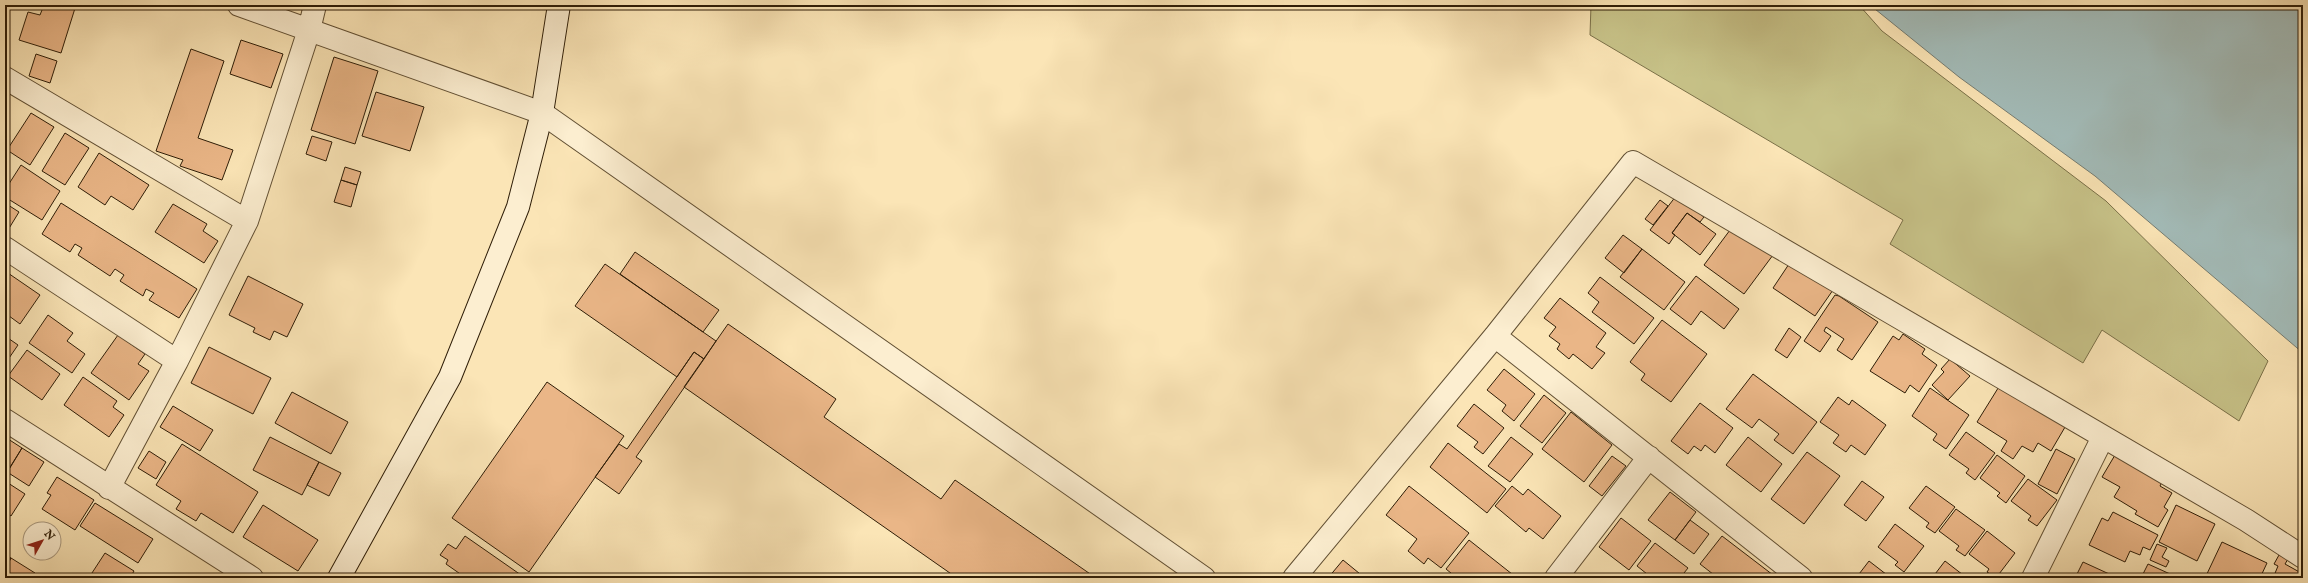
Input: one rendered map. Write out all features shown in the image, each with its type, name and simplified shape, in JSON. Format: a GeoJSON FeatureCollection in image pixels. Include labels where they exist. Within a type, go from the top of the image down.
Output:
{"type":"FeatureCollection","features":[{"type":"Feature","properties":{"kind":"street"},"geometry":{"type":"LineString","coordinates":[[239,5],[542,113],[1204,578]]}},
{"type":"Feature","properties":{"kind":"street"},"geometry":{"type":"LineString","coordinates":[[110,488],[177,361],[247,221],[309,30],[315,5]]}},
{"type":"Feature","properties":{"kind":"street"},"geometry":{"type":"LineString","coordinates":[[340,578],[450,377],[518,207],[542,113],[559,5]]}},
{"type":"Feature","properties":{"kind":"street"},"geometry":{"type":"LineString","coordinates":[[5,78],[247,221]]}},
{"type":"Feature","properties":{"kind":"street"},"geometry":{"type":"LineString","coordinates":[[1294,578],[1495,336],[1634,162],[2246,520],[2303,556]]}},
{"type":"Feature","properties":{"kind":"street"},"geometry":{"type":"LineString","coordinates":[[5,248],[177,361]]}},
{"type":"Feature","properties":{"kind":"street"},"geometry":{"type":"LineString","coordinates":[[1495,336],[1802,578]]}},
{"type":"Feature","properties":{"kind":"street"},"geometry":{"type":"LineString","coordinates":[[5,420],[252,578]]}},
{"type":"Feature","properties":{"kind":"street"},"geometry":{"type":"LineString","coordinates":[[2033,578],[2103,437]]}},
{"type":"Feature","properties":{"kind":"street"},"geometry":{"type":"LineString","coordinates":[[1556,578],[1649,457]]}},
{"type":"Feature","properties":{"kind":"shaded area"},"geometry":{"type":"Polygon","coordinates":[[[1591,5],[1859,5],[1882,31],[2106,201],[2268,361],[2239,421],[2102,330],[2083,363],[1890,244],[1903,220],[1590,35],[1591,5]]]}},
{"type":"Feature","properties":{"kind":"water"},"geometry":{"type":"Polygon","coordinates":[[[1870,5],[2303,5],[2303,353],[2095,176],[1959,77],[1870,5]]]}},
{"type":"Feature","properties":{"kind":"building"},"geometry":{"type":"Polygon","coordinates":[[[44,5],[76,5],[61,53],[19,40],[28,12],[40,15],[44,5]]]}},
{"type":"Feature","properties":{"kind":"building"},"geometry":{"type":"Polygon","coordinates":[[[241,40],[283,54],[271,88],[230,74],[241,40]]]}},
{"type":"Feature","properties":{"kind":"building"},"geometry":{"type":"Polygon","coordinates":[[[191,49],[224,61],[198,138],[233,150],[222,180],[180,166],[183,160],[156,151],[191,49]]]}},
{"type":"Feature","properties":{"kind":"building"},"geometry":{"type":"Polygon","coordinates":[[[36,54],[57,61],[50,83],[29,76],[36,54]]]}},
{"type":"Feature","properties":{"kind":"building"},"geometry":{"type":"Polygon","coordinates":[[[334,57],[378,71],[355,144],[311,130],[334,57]]]}},
{"type":"Feature","properties":{"kind":"building"},"geometry":{"type":"Polygon","coordinates":[[[376,92],[424,107],[410,151],[362,136],[376,92]]]}},
{"type":"Feature","properties":{"kind":"building"},"geometry":{"type":"Polygon","coordinates":[[[31,113],[54,127],[30,165],[7,150],[31,113]]]}},
{"type":"Feature","properties":{"kind":"building"},"geometry":{"type":"Polygon","coordinates":[[[65,133],[89,148],[65,185],[42,171],[65,133]]]}},
{"type":"Feature","properties":{"kind":"building"},"geometry":{"type":"Polygon","coordinates":[[[312,136],[332,142],[326,161],[306,154],[312,136]]]}},
{"type":"Feature","properties":{"kind":"building"},"geometry":{"type":"Polygon","coordinates":[[[99,153],[149,185],[133,210],[111,196],[105,205],[78,187],[99,153]]]}},
{"type":"Feature","properties":{"kind":"building"},"geometry":{"type":"Polygon","coordinates":[[[21,165],[60,191],[42,220],[5,197],[5,190],[21,165]]]}},
{"type":"Feature","properties":{"kind":"building"},"geometry":{"type":"Polygon","coordinates":[[[345,167],[361,172],[357,185],[341,180],[345,167]]]}},
{"type":"Feature","properties":{"kind":"building"},"geometry":{"type":"Polygon","coordinates":[[[341,180],[357,185],[351,207],[334,202],[341,180]]]}},
{"type":"Feature","properties":{"kind":"building"},"geometry":{"type":"Polygon","coordinates":[[[1676,196],[1704,217],[1700,222],[1687,213],[1672,233],[1675,235],[1669,244],[1650,230],[1676,196]]]}},
{"type":"Feature","properties":{"kind":"building"},"geometry":{"type":"Polygon","coordinates":[[[1660,200],[1668,206],[1653,225],[1645,219],[1660,200]]]}},
{"type":"Feature","properties":{"kind":"building"},"geometry":{"type":"Polygon","coordinates":[[[5,203],[19,212],[8,230],[5,228],[5,203]]]}},
{"type":"Feature","properties":{"kind":"building"},"geometry":{"type":"Polygon","coordinates":[[[61,203],[197,289],[179,318],[149,300],[154,293],[146,289],[143,296],[120,281],[124,275],[115,269],[110,276],[78,255],[82,248],[75,244],[70,252],[42,234],[61,203]]]}},
{"type":"Feature","properties":{"kind":"building"},"geometry":{"type":"Polygon","coordinates":[[[173,204],[207,224],[203,231],[218,241],[204,263],[155,232],[173,204]]]}},
{"type":"Feature","properties":{"kind":"building"},"geometry":{"type":"Polygon","coordinates":[[[1687,213],[1716,234],[1700,255],[1672,233],[1687,213]]]}},
{"type":"Feature","properties":{"kind":"building"},"geometry":{"type":"Polygon","coordinates":[[[1733,226],[1773,255],[1744,294],[1704,265],[1733,226]]]}},
{"type":"Feature","properties":{"kind":"building"},"geometry":{"type":"Polygon","coordinates":[[[1623,235],[1642,249],[1624,273],[1605,258],[1623,235]]]}},
{"type":"Feature","properties":{"kind":"building"},"geometry":{"type":"Polygon","coordinates":[[[1642,249],[1685,282],[1664,310],[1620,277],[1642,249]]]}},
{"type":"Feature","properties":{"kind":"building"},"geometry":{"type":"Polygon","coordinates":[[[635,252],[719,310],[703,332],[620,274],[635,252]]]}},
{"type":"Feature","properties":{"kind":"building"},"geometry":{"type":"Polygon","coordinates":[[[1791,261],[1833,290],[1815,316],[1773,288],[1791,261]]]}},
{"type":"Feature","properties":{"kind":"building"},"geometry":{"type":"Polygon","coordinates":[[[605,264],[716,341],[704,359],[694,352],[677,377],[575,306],[605,264]]]}},
{"type":"Feature","properties":{"kind":"building"},"geometry":{"type":"Polygon","coordinates":[[[5,271],[40,295],[20,324],[5,313],[5,271]]]}},
{"type":"Feature","properties":{"kind":"building"},"geometry":{"type":"Polygon","coordinates":[[[248,276],[303,304],[287,337],[274,331],[270,340],[253,332],[255,328],[229,315],[248,276]]]}},
{"type":"Feature","properties":{"kind":"building"},"geometry":{"type":"Polygon","coordinates":[[[1696,276],[1739,309],[1724,329],[1701,311],[1691,325],[1670,309],[1696,276]]]}},
{"type":"Feature","properties":{"kind":"building"},"geometry":{"type":"Polygon","coordinates":[[[1600,277],[1654,318],[1634,344],[1592,312],[1599,302],[1588,293],[1600,277]]]}},
{"type":"Feature","properties":{"kind":"building"},"geometry":{"type":"Polygon","coordinates":[[[1835,295],[1839,296],[1878,322],[1852,360],[1837,350],[1844,339],[1826,327],[1824,331],[1831,336],[1820,352],[1804,341],[1835,295]]]}},
{"type":"Feature","properties":{"kind":"building"},"geometry":{"type":"Polygon","coordinates":[[[1560,298],[1606,333],[1596,347],[1605,353],[1592,369],[1573,354],[1569,359],[1557,349],[1560,344],[1549,336],[1556,327],[1544,318],[1560,298]]]}},
{"type":"Feature","properties":{"kind":"building"},"geometry":{"type":"Polygon","coordinates":[[[48,315],[73,333],[67,341],[85,354],[72,373],[29,343],[48,315]]]}},
{"type":"Feature","properties":{"kind":"building"},"geometry":{"type":"Polygon","coordinates":[[[1662,320],[1707,354],[1671,402],[1641,380],[1645,374],[1630,362],[1662,320]]]}},
{"type":"Feature","properties":{"kind":"building"},"geometry":{"type":"Polygon","coordinates":[[[728,324],[836,399],[824,417],[941,499],[955,480],[1096,578],[957,578],[684,387],[728,324]]]}},
{"type":"Feature","properties":{"kind":"building"},"geometry":{"type":"Polygon","coordinates":[[[1789,328],[1801,337],[1787,358],[1775,350],[1789,328]]]}},
{"type":"Feature","properties":{"kind":"building"},"geometry":{"type":"Polygon","coordinates":[[[1903,334],[1925,349],[1922,354],[1937,365],[1919,392],[1910,385],[1905,393],[1870,371],[1893,336],[1899,340],[1903,334]]]}},
{"type":"Feature","properties":{"kind":"building"},"geometry":{"type":"Polygon","coordinates":[[[118,335],[145,354],[138,364],[149,371],[129,400],[91,373],[118,335]]]}},
{"type":"Feature","properties":{"kind":"building"},"geometry":{"type":"Polygon","coordinates":[[[5,336],[18,345],[5,364],[5,336]]]}},
{"type":"Feature","properties":{"kind":"building"},"geometry":{"type":"Polygon","coordinates":[[[209,347],[271,378],[253,414],[191,383],[209,347]]]}},
{"type":"Feature","properties":{"kind":"building"},"geometry":{"type":"Polygon","coordinates":[[[27,350],[60,374],[42,400],[8,376],[27,350]]]}},
{"type":"Feature","properties":{"kind":"building"},"geometry":{"type":"Polygon","coordinates":[[[694,352],[704,359],[636,457],[642,461],[619,494],[595,477],[619,444],[627,449],[694,352]]]}},
{"type":"Feature","properties":{"kind":"building"},"geometry":{"type":"Polygon","coordinates":[[[1950,359],[1970,376],[1948,400],[1932,385],[1944,372],[1941,369],[1950,359]]]}},
{"type":"Feature","properties":{"kind":"building"},"geometry":{"type":"Polygon","coordinates":[[[1504,369],[1535,394],[1514,421],[1502,411],[1506,405],[1487,390],[1504,369]]]}},
{"type":"Feature","properties":{"kind":"building"},"geometry":{"type":"Polygon","coordinates":[[[1753,374],[1817,422],[1793,454],[1774,440],[1779,434],[1759,419],[1752,428],[1726,409],[1753,374]]]}},
{"type":"Feature","properties":{"kind":"building"},"geometry":{"type":"Polygon","coordinates":[[[83,377],[117,401],[113,407],[124,415],[109,437],[64,405],[83,377]]]}},
{"type":"Feature","properties":{"kind":"building"},"geometry":{"type":"Polygon","coordinates":[[[547,382],[624,436],[529,572],[452,518],[547,382]]]}},
{"type":"Feature","properties":{"kind":"building"},"geometry":{"type":"Polygon","coordinates":[[[2000,385],[2068,422],[2051,451],[2038,443],[2033,452],[2022,446],[2013,459],[2001,451],[2007,441],[1977,422],[2000,385]]]}},
{"type":"Feature","properties":{"kind":"building"},"geometry":{"type":"Polygon","coordinates":[[[1930,388],[1969,415],[1946,449],[1933,440],[1937,434],[1912,416],[1930,388]]]}},
{"type":"Feature","properties":{"kind":"building"},"geometry":{"type":"Polygon","coordinates":[[[292,392],[348,422],[331,454],[275,423],[292,392]]]}},
{"type":"Feature","properties":{"kind":"building"},"geometry":{"type":"Polygon","coordinates":[[[1544,395],[1566,413],[1542,443],[1520,426],[1544,395]]]}},
{"type":"Feature","properties":{"kind":"building"},"geometry":{"type":"Polygon","coordinates":[[[1838,397],[1849,405],[1852,400],[1886,425],[1865,455],[1851,445],[1846,452],[1833,443],[1839,435],[1820,422],[1838,397]]]}},
{"type":"Feature","properties":{"kind":"building"},"geometry":{"type":"Polygon","coordinates":[[[1700,403],[1733,428],[1715,453],[1705,445],[1701,451],[1694,446],[1688,454],[1671,441],[1700,403]]]}},
{"type":"Feature","properties":{"kind":"building"},"geometry":{"type":"Polygon","coordinates":[[[1474,404],[1504,428],[1483,454],[1474,447],[1478,442],[1457,426],[1474,404]]]}},
{"type":"Feature","properties":{"kind":"building"},"geometry":{"type":"Polygon","coordinates":[[[173,406],[213,430],[200,451],[160,427],[173,406]]]}},
{"type":"Feature","properties":{"kind":"building"},"geometry":{"type":"Polygon","coordinates":[[[1571,412],[1612,445],[1584,482],[1542,449],[1571,412]]]}},
{"type":"Feature","properties":{"kind":"building"},"geometry":{"type":"Polygon","coordinates":[[[1966,432],[1995,453],[1975,480],[1966,473],[1969,469],[1949,455],[1966,432]]]}},
{"type":"Feature","properties":{"kind":"building"},"geometry":{"type":"Polygon","coordinates":[[[5,437],[22,448],[5,476],[5,437]]]}},
{"type":"Feature","properties":{"kind":"building"},"geometry":{"type":"Polygon","coordinates":[[[270,437],[319,462],[302,495],[253,470],[270,437]]]}},
{"type":"Feature","properties":{"kind":"building"},"geometry":{"type":"Polygon","coordinates":[[[1511,437],[1533,454],[1510,482],[1488,466],[1511,437]]]}},
{"type":"Feature","properties":{"kind":"building"},"geometry":{"type":"Polygon","coordinates":[[[1748,437],[1782,464],[1761,492],[1726,465],[1748,437]]]}},
{"type":"Feature","properties":{"kind":"building"},"geometry":{"type":"Polygon","coordinates":[[[1448,443],[1506,489],[1487,513],[1430,467],[1448,443]]]}},
{"type":"Feature","properties":{"kind":"building"},"geometry":{"type":"Polygon","coordinates":[[[182,444],[258,492],[233,533],[201,513],[196,521],[176,509],[181,501],[156,485],[182,444]]]}},
{"type":"Feature","properties":{"kind":"building"},"geometry":{"type":"Polygon","coordinates":[[[22,448],[44,462],[29,486],[7,472],[22,448]]]}},
{"type":"Feature","properties":{"kind":"building"},"geometry":{"type":"Polygon","coordinates":[[[2056,449],[2075,459],[2057,494],[2038,484],[2056,449]]]}},
{"type":"Feature","properties":{"kind":"building"},"geometry":{"type":"Polygon","coordinates":[[[149,451],[166,462],[156,479],[138,468],[149,451]]]}},
{"type":"Feature","properties":{"kind":"building"},"geometry":{"type":"Polygon","coordinates":[[[1807,452],[1840,476],[1804,524],[1771,499],[1807,452]]]}},
{"type":"Feature","properties":{"kind":"building"},"geometry":{"type":"Polygon","coordinates":[[[1997,455],[2025,476],[2006,503],[1997,496],[2000,493],[1980,478],[1997,455]]]}},
{"type":"Feature","properties":{"kind":"building"},"geometry":{"type":"Polygon","coordinates":[[[2115,455],[2162,482],[2160,486],[2172,493],[2164,507],[2168,510],[2158,527],[2135,514],[2137,511],[2114,497],[2120,487],[2102,477],[2115,455]]]}},
{"type":"Feature","properties":{"kind":"building"},"geometry":{"type":"Polygon","coordinates":[[[1612,456],[1626,466],[1602,496],[1589,486],[1612,456]]]}},
{"type":"Feature","properties":{"kind":"building"},"geometry":{"type":"Polygon","coordinates":[[[319,462],[341,473],[329,496],[307,485],[319,462]]]}},
{"type":"Feature","properties":{"kind":"building"},"geometry":{"type":"Polygon","coordinates":[[[57,477],[94,500],[75,530],[42,509],[51,495],[47,493],[57,477]]]}},
{"type":"Feature","properties":{"kind":"building"},"geometry":{"type":"Polygon","coordinates":[[[2028,479],[2057,500],[2037,526],[2028,520],[2031,516],[2011,501],[2028,479]]]}},
{"type":"Feature","properties":{"kind":"building"},"geometry":{"type":"Polygon","coordinates":[[[5,481],[25,494],[11,516],[5,512],[5,481]]]}},
{"type":"Feature","properties":{"kind":"building"},"geometry":{"type":"Polygon","coordinates":[[[1862,481],[1884,497],[1866,521],[1844,505],[1862,481]]]}},
{"type":"Feature","properties":{"kind":"building"},"geometry":{"type":"Polygon","coordinates":[[[1409,486],[1469,533],[1441,568],[1428,558],[1424,564],[1408,551],[1417,539],[1386,515],[1409,486]]]}},
{"type":"Feature","properties":{"kind":"building"},"geometry":{"type":"Polygon","coordinates":[[[1512,486],[1523,495],[1528,489],[1561,516],[1543,539],[1529,528],[1526,532],[1495,506],[1512,486]]]}},
{"type":"Feature","properties":{"kind":"building"},"geometry":{"type":"Polygon","coordinates":[[[1926,486],[1955,507],[1935,533],[1926,527],[1929,523],[1909,508],[1926,486]]]}},
{"type":"Feature","properties":{"kind":"building"},"geometry":{"type":"Polygon","coordinates":[[[1670,492],[1696,512],[1675,540],[1648,520],[1670,492]]]}},
{"type":"Feature","properties":{"kind":"building"},"geometry":{"type":"Polygon","coordinates":[[[95,503],[153,539],[138,563],[80,526],[95,503]]]}},
{"type":"Feature","properties":{"kind":"building"},"geometry":{"type":"Polygon","coordinates":[[[263,505],[318,540],[298,571],[243,537],[263,505]]]}},
{"type":"Feature","properties":{"kind":"building"},"geometry":{"type":"Polygon","coordinates":[[[2176,505],[2215,524],[2197,561],[2159,542],[2176,505]]]}},
{"type":"Feature","properties":{"kind":"building"},"geometry":{"type":"Polygon","coordinates":[[[1956,509],[1985,530],[1965,556],[1956,550],[1959,546],[1939,531],[1956,509]]]}},
{"type":"Feature","properties":{"kind":"building"},"geometry":{"type":"Polygon","coordinates":[[[2113,512],[2158,535],[2150,550],[2143,547],[2140,555],[2130,551],[2125,562],[2089,545],[2102,518],[2108,521],[2113,512]]]}},
{"type":"Feature","properties":{"kind":"building"},"geometry":{"type":"Polygon","coordinates":[[[1621,518],[1651,541],[1629,570],[1599,547],[1621,518]]]}},
{"type":"Feature","properties":{"kind":"building"},"geometry":{"type":"Polygon","coordinates":[[[1690,520],[1709,534],[1694,554],[1675,540],[1690,520]]]}},
{"type":"Feature","properties":{"kind":"building"},"geometry":{"type":"Polygon","coordinates":[[[1895,524],[1924,546],[1904,572],[1895,565],[1898,562],[1878,547],[1895,524]]]}},
{"type":"Feature","properties":{"kind":"building"},"geometry":{"type":"Polygon","coordinates":[[[1987,531],[2015,553],[1996,578],[1987,572],[1989,569],[1969,554],[1987,531]]]}},
{"type":"Feature","properties":{"kind":"building"},"geometry":{"type":"Polygon","coordinates":[[[465,536],[521,575],[520,578],[466,578],[446,564],[448,560],[440,555],[448,544],[456,549],[465,536]]]}},
{"type":"Feature","properties":{"kind":"building"},"geometry":{"type":"Polygon","coordinates":[[[1722,536],[1777,578],[1718,578],[1700,564],[1722,536]]]}},
{"type":"Feature","properties":{"kind":"building"},"geometry":{"type":"Polygon","coordinates":[[[1469,540],[1517,578],[1457,578],[1446,569],[1469,540]]]}},
{"type":"Feature","properties":{"kind":"building"},"geometry":{"type":"Polygon","coordinates":[[[2222,542],[2267,563],[2260,578],[2205,578],[2222,542]]]}},
{"type":"Feature","properties":{"kind":"building"},"geometry":{"type":"Polygon","coordinates":[[[1655,543],[1688,568],[1680,578],[1652,578],[1637,566],[1655,543]]]}},
{"type":"Feature","properties":{"kind":"building"},"geometry":{"type":"Polygon","coordinates":[[[2157,544],[2167,548],[2162,557],[2169,561],[2166,567],[2150,560],[2157,544]]]}},
{"type":"Feature","properties":{"kind":"building"},"geometry":{"type":"Polygon","coordinates":[[[105,553],[134,571],[130,578],[93,578],[90,576],[105,553]]]}},
{"type":"Feature","properties":{"kind":"building"},"geometry":{"type":"Polygon","coordinates":[[[5,554],[11,558],[5,569],[5,554]]]}},
{"type":"Feature","properties":{"kind":"building"},"geometry":{"type":"Polygon","coordinates":[[[2279,555],[2288,559],[2285,564],[2303,574],[2303,578],[2273,578],[2278,566],[2274,564],[2279,555]]]}},
{"type":"Feature","properties":{"kind":"building"},"geometry":{"type":"Polygon","coordinates":[[[11,558],[35,573],[32,578],[5,578],[5,569],[11,558]]]}},
{"type":"Feature","properties":{"kind":"building"},"geometry":{"type":"Polygon","coordinates":[[[1343,560],[1365,578],[1328,578],[1343,560]]]}},
{"type":"Feature","properties":{"kind":"building"},"geometry":{"type":"Polygon","coordinates":[[[1869,561],[1891,578],[1856,578],[1869,561]]]}},
{"type":"Feature","properties":{"kind":"building"},"geometry":{"type":"Polygon","coordinates":[[[1945,561],[1967,578],[1932,578],[1945,561]]]}},
{"type":"Feature","properties":{"kind":"building"},"geometry":{"type":"Polygon","coordinates":[[[2083,562],[2118,578],[2075,578],[2083,562]]]}},
{"type":"Feature","properties":{"kind":"building"},"geometry":{"type":"Polygon","coordinates":[[[2148,564],[2179,578],[2141,578],[2148,564]]]}},
{"type":"Feature","properties":{"kind":"building"},"geometry":{"type":"Polygon","coordinates":[[[1645,573],[1652,578],[1641,578],[1645,573]]]}}]}
